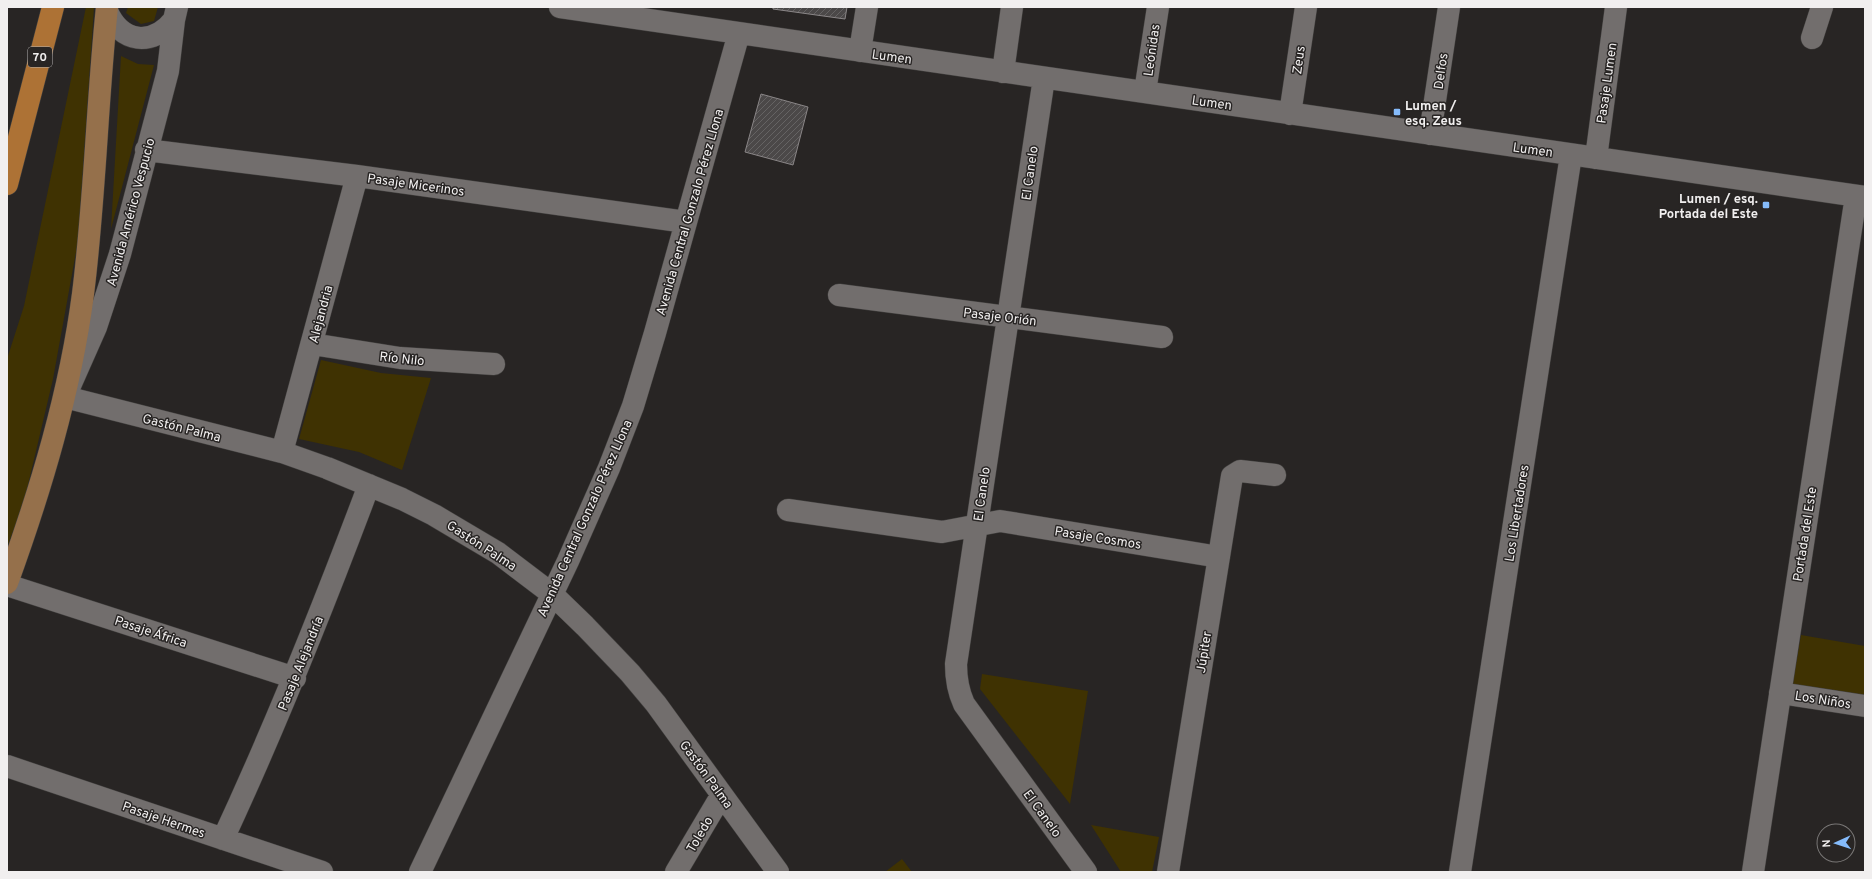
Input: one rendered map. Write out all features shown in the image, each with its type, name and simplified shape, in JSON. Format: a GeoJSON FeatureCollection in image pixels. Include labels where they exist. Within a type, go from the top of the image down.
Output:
{"type":"FeatureCollection","features":[{"type":"Feature","properties":{"kind":"highway","name":"70"},"geometry":{"type":"LineString","coordinates":[[7,184],[53,7]]}},
{"type":"Feature","properties":{"kind":"main road","name":"Avenida Américo Vespucio"},"geometry":{"type":"LineString","coordinates":[[7,584],[29,523],[46,468],[65,397],[83,295],[91,225],[107,9]]}},
{"type":"Feature","properties":{"kind":"street","name":"Lumen"},"geometry":{"type":"LineString","coordinates":[[560,7],[673,15],[739,33],[1860,197]]}},
{"type":"Feature","properties":{"kind":"street"},"geometry":{"type":"LineString","coordinates":[[860,51],[867,7]]}},
{"type":"Feature","properties":{"kind":"street"},"geometry":{"type":"LineString","coordinates":[[1002,72],[1012,7]]}},
{"type":"Feature","properties":{"kind":"street","name":"Leónidas"},"geometry":{"type":"LineString","coordinates":[[1146,92],[1158,7]]}},
{"type":"Feature","properties":{"kind":"street","name":"Zeus"},"geometry":{"type":"LineString","coordinates":[[1290,114],[1306,7]]}},
{"type":"Feature","properties":{"kind":"street","name":"Delfos"},"geometry":{"type":"LineString","coordinates":[[1430,134],[1449,7]]}},
{"type":"Feature","properties":{"kind":"street","name":"Pasaje Lumen"},"geometry":{"type":"LineString","coordinates":[[1596,158],[1616,7]]}},
{"type":"Feature","properties":{"kind":"street"},"geometry":{"type":"LineString","coordinates":[[1812,38],[1822,7]]}},
{"type":"Feature","properties":{"kind":"street","name":"Avenida Américo Vespucio"},"geometry":{"type":"LineString","coordinates":[[107,9],[111,21],[118,29],[127,35],[137,38],[148,38],[167,29],[176,14]]}},
{"type":"Feature","properties":{"kind":"street","name":"Avenida Américo Vespucio"},"geometry":{"type":"LineString","coordinates":[[65,397],[96,327],[109,291],[168,72],[176,14]]}},
{"type":"Feature","properties":{"kind":"street","name":"Avenida Central Gonzalo Pérez Llona"},"geometry":{"type":"LineString","coordinates":[[420,872],[552,594],[609,468],[633,406],[655,334],[739,33]]}},
{"type":"Feature","properties":{"kind":"street","name":"El Canelo"},"geometry":{"type":"LineString","coordinates":[[1044,78],[956,664],[959,692],[964,704],[1086,872]]}},
{"type":"Feature","properties":{"kind":"street","name":"Pasaje Micerinos"},"geometry":{"type":"LineString","coordinates":[[146,150],[357,176],[686,222]]}},
{"type":"Feature","properties":{"kind":"street","name":"Los Libertadores"},"geometry":{"type":"LineString","coordinates":[[1460,872],[1571,155]]}},
{"type":"Feature","properties":{"kind":"street","name":"Alejandria"},"geometry":{"type":"LineString","coordinates":[[282,452],[357,176]]}},
{"type":"Feature","properties":{"kind":"street","name":"Portada del Este"},"geometry":{"type":"LineString","coordinates":[[1753,872],[1780,693],[1860,197]]}},
{"type":"Feature","properties":{"kind":"street","name":"Pasaje Orión"},"geometry":{"type":"LineString","coordinates":[[838,295],[1162,336]]}},
{"type":"Feature","properties":{"kind":"street","name":"Río Nilo"},"geometry":{"type":"LineString","coordinates":[[312,344],[400,358],[494,364]]}},
{"type":"Feature","properties":{"kind":"street","name":"Gastón Palma"},"geometry":{"type":"LineString","coordinates":[[65,397],[282,452],[369,485],[408,502],[467,534],[498,553],[552,594],[603,644],[656,704],[778,872]]}},
{"type":"Feature","properties":{"kind":"street","name":"Júpiter"},"geometry":{"type":"LineString","coordinates":[[1168,872],[1232,476],[1240,471],[1275,475]]}},
{"type":"Feature","properties":{"kind":"street","name":"Pasaje Alejandría"},"geometry":{"type":"LineString","coordinates":[[223,839],[262,756],[295,678],[369,485]]}},
{"type":"Feature","properties":{"kind":"street","name":"Pasaje Cosmos"},"geometry":{"type":"LineString","coordinates":[[788,510],[942,532],[1000,521],[1219,557]]}},
{"type":"Feature","properties":{"kind":"street","name":"Pasaje África"},"geometry":{"type":"LineString","coordinates":[[7,584],[295,678]]}},
{"type":"Feature","properties":{"kind":"street","name":"Los Niños"},"geometry":{"type":"LineString","coordinates":[[1780,693],[1865,706]]}},
{"type":"Feature","properties":{"kind":"street","name":"Pasaje Hermes"},"geometry":{"type":"LineString","coordinates":[[7,766],[322,872]]}},
{"type":"Feature","properties":{"kind":"street","name":"Toledo"},"geometry":{"type":"LineString","coordinates":[[676,872],[722,796]]}},
{"type":"Feature","properties":{"kind":"shaded area"},"geometry":{"type":"Polygon","coordinates":[[[86,7],[94,7],[78,241],[53,379],[23,506],[7,547],[7,359],[24,306],[86,7]]]}},
{"type":"Feature","properties":{"kind":"shaded area"},"geometry":{"type":"Polygon","coordinates":[[[128,7],[158,7],[154,21],[141,24],[126,13],[128,7]]]}},
{"type":"Feature","properties":{"kind":"shaded area"},"geometry":{"type":"Polygon","coordinates":[[[121,56],[138,64],[154,65],[111,229],[121,56]]]}},
{"type":"Feature","properties":{"kind":"shaded area"},"geometry":{"type":"Polygon","coordinates":[[[321,360],[381,373],[431,378],[402,470],[359,452],[299,439],[321,360]]]}},
{"type":"Feature","properties":{"kind":"shaded area"},"geometry":{"type":"Polygon","coordinates":[[[1801,635],[1865,646],[1865,699],[1792,686],[1801,635]]]}},
{"type":"Feature","properties":{"kind":"shaded area"},"geometry":{"type":"Polygon","coordinates":[[[982,674],[1088,691],[1070,804],[980,689],[982,674]]]}},
{"type":"Feature","properties":{"kind":"shaded area"},"geometry":{"type":"Polygon","coordinates":[[[1091,825],[1159,837],[1152,872],[1121,872],[1091,825]]]}},
{"type":"Feature","properties":{"kind":"shaded area"},"geometry":{"type":"Polygon","coordinates":[[[902,859],[912,872],[885,872],[902,859]]]}},
{"type":"Feature","properties":{"kind":"building"},"geometry":{"type":"Polygon","coordinates":[[[773,7],[847,7],[845,19],[773,9],[773,7]]]}},
{"type":"Feature","properties":{"kind":"building"},"geometry":{"type":"Polygon","coordinates":[[[761,94],[808,107],[793,165],[745,152],[761,94]]]}},
{"type":"Feature","properties":{"kind":"place","name":"Lumen / esq. Zeus"},"geometry":{"type":"Point","coordinates":[1397,112]}},
{"type":"Feature","properties":{"kind":"place","name":"Lumen / esq. Portada del Este"},"geometry":{"type":"Point","coordinates":[1766,205]}}]}
